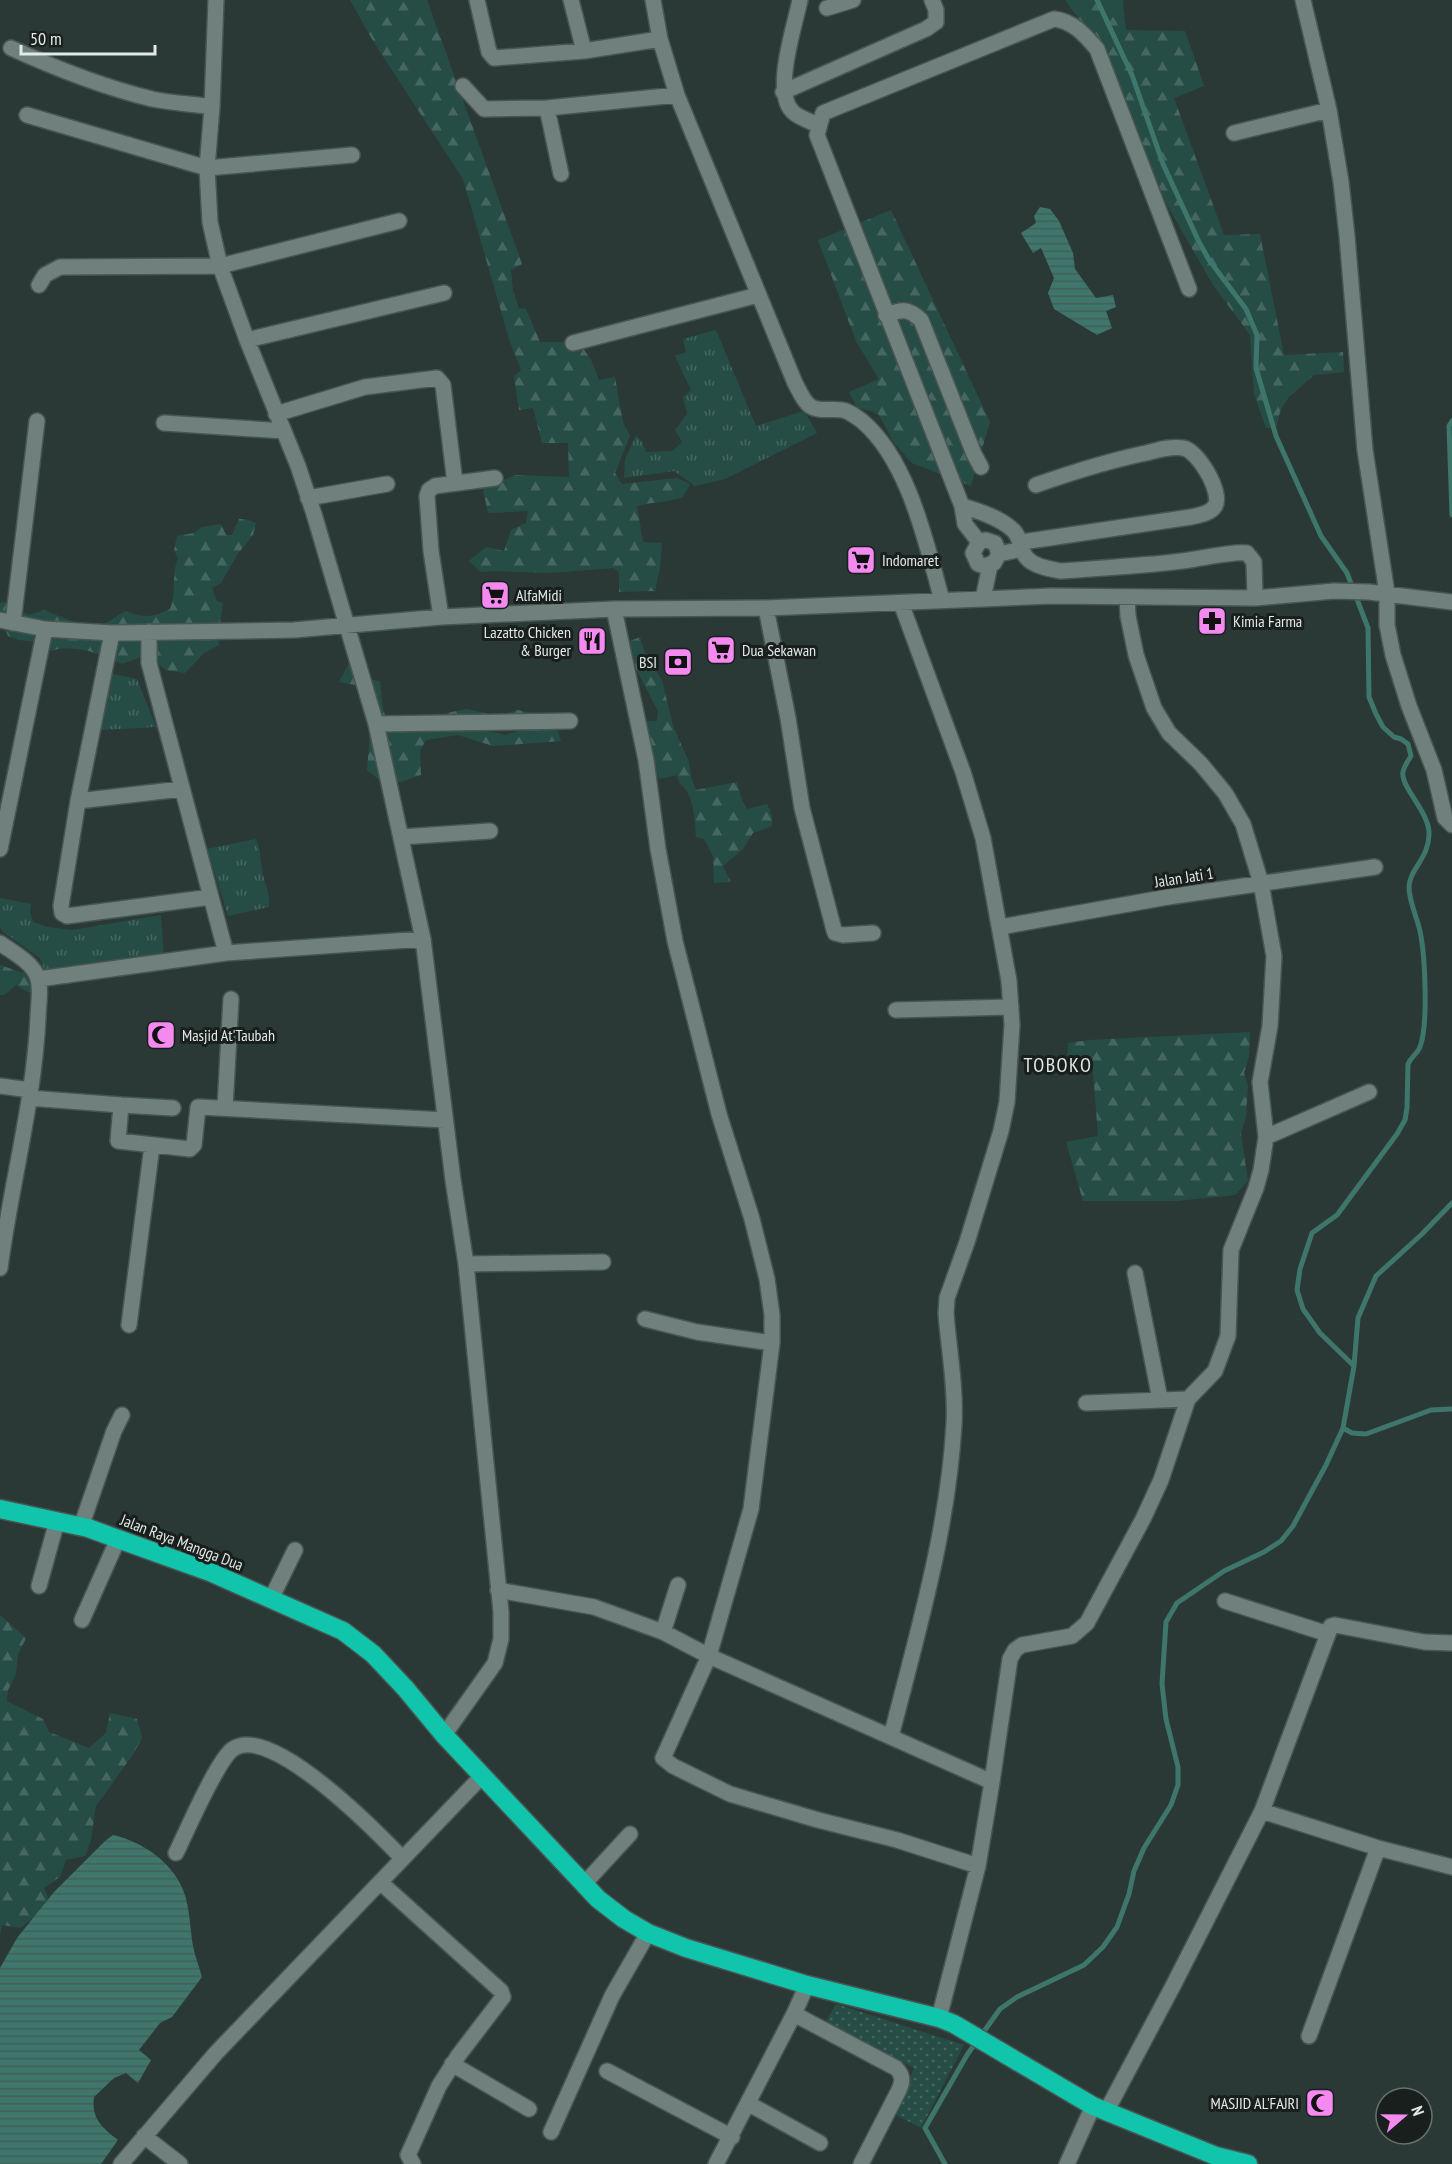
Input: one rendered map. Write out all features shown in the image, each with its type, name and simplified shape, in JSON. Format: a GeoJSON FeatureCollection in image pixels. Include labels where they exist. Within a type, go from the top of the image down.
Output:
{"type":"FeatureCollection","features":[{"type":"Feature","properties":{"kind":"highway","name":"Jalan Raya Mangga Dua"},"geometry":{"type":"LineString","coordinates":[[0,1509],[81,1527],[118,1539],[210,1572],[344,1631],[372,1654],[405,1688],[444,1735],[598,1899],[624,1919],[648,1933],[686,1948],[807,1984],[946,2021],[1100,2109],[1216,2156],[1248,2164]]}},
{"type":"Feature","properties":{"kind":"street"},"geometry":{"type":"LineString","coordinates":[[216,0],[207,168],[210,222],[220,266],[308,498],[376,724],[423,939],[445,1120],[466,1264],[501,1612],[501,1639],[495,1663],[444,1735]]}},
{"type":"Feature","properties":{"kind":"street"},"geometry":{"type":"LineString","coordinates":[[477,0],[489,52],[494,58],[584,51],[660,39]]}},
{"type":"Feature","properties":{"kind":"street"},"geometry":{"type":"LineString","coordinates":[[571,0],[584,51]]}},
{"type":"Feature","properties":{"kind":"street"},"geometry":{"type":"LineString","coordinates":[[653,0],[660,39],[677,95],[786,364],[803,398],[810,406],[818,409],[846,411],[857,417],[882,442],[897,464],[924,534],[942,600]]}},
{"type":"Feature","properties":{"kind":"street"},"geometry":{"type":"LineString","coordinates":[[800,0],[785,71],[783,92],[794,114],[818,125]]}},
{"type":"Feature","properties":{"kind":"street"},"geometry":{"type":"LineString","coordinates":[[827,8],[853,0]]}},
{"type":"Feature","properties":{"kind":"street"},"geometry":{"type":"LineString","coordinates":[[783,92],[926,29],[936,22],[936,10],[932,0]]}},
{"type":"Feature","properties":{"kind":"street"},"geometry":{"type":"LineString","coordinates":[[1303,0],[1329,110],[1347,237],[1365,450],[1387,593],[1386,625],[1409,706],[1434,770],[1445,818],[1452,825]]}},
{"type":"Feature","properties":{"kind":"street"},"geometry":{"type":"LineString","coordinates":[[979,542],[965,524],[962,506],[816,135],[823,113],[1054,19],[1064,20],[1076,28],[1097,49],[1189,289]]}},
{"type":"Feature","properties":{"kind":"street"},"geometry":{"type":"LineString","coordinates":[[11,48],[103,85],[154,99],[212,107]]}},
{"type":"Feature","properties":{"kind":"street"},"geometry":{"type":"LineString","coordinates":[[463,86],[484,110],[546,108],[677,95]]}},
{"type":"Feature","properties":{"kind":"street"},"geometry":{"type":"LineString","coordinates":[[546,108],[561,174]]}},
{"type":"Feature","properties":{"kind":"street"},"geometry":{"type":"LineString","coordinates":[[1234,134],[1329,110]]}},
{"type":"Feature","properties":{"kind":"street"},"geometry":{"type":"LineString","coordinates":[[27,115],[207,168],[352,154]]}},
{"type":"Feature","properties":{"kind":"street"},"geometry":{"type":"LineString","coordinates":[[39,285],[45,275],[60,267],[220,266],[399,220]]}},
{"type":"Feature","properties":{"kind":"street"},"geometry":{"type":"LineString","coordinates":[[247,340],[444,293]]}},
{"type":"Feature","properties":{"kind":"street"},"geometry":{"type":"LineString","coordinates":[[573,343],[758,295]]}},
{"type":"Feature","properties":{"kind":"street"},"geometry":{"type":"LineString","coordinates":[[886,315],[902,309],[911,310],[921,320],[981,467]]}},
{"type":"Feature","properties":{"kind":"street"},"geometry":{"type":"LineString","coordinates":[[276,414],[364,387],[437,378],[443,385],[455,483]]}},
{"type":"Feature","properties":{"kind":"street"},"geometry":{"type":"LineString","coordinates":[[37,421],[6,621],[45,629],[112,633],[294,630],[441,617],[621,610],[766,608],[859,602],[901,603],[1051,596],[1255,598],[1334,591],[1387,593],[1452,602]]}},
{"type":"Feature","properties":{"kind":"street"},"geometry":{"type":"LineString","coordinates":[[164,423],[284,431]]}},
{"type":"Feature","properties":{"kind":"street"},"geometry":{"type":"LineString","coordinates":[[983,599],[994,560],[998,547],[986,540],[979,542],[973,553],[978,564],[994,560],[1022,546],[1191,518],[1212,511],[1217,504],[1218,495],[1200,458],[1185,448],[1171,448],[1115,459],[1036,485]]}},
{"type":"Feature","properties":{"kind":"street"},"geometry":{"type":"LineString","coordinates":[[441,617],[431,550],[427,496],[429,490],[435,486],[495,478]]}},
{"type":"Feature","properties":{"kind":"street"},"geometry":{"type":"LineString","coordinates":[[308,498],[387,484]]}},
{"type":"Feature","properties":{"kind":"street"},"geometry":{"type":"LineString","coordinates":[[962,506],[1007,525],[1022,546],[1028,560],[1060,571],[1167,563],[1232,553],[1247,553],[1254,562],[1255,598]]}},
{"type":"Feature","properties":{"kind":"street"},"geometry":{"type":"LineString","coordinates":[[946,2021],[978,1866],[1010,1659],[1022,1645],[1072,1636],[1086,1623],[1143,1519],[1161,1480],[1188,1399],[1215,1371],[1224,1350],[1228,1336],[1231,1250],[1256,1188],[1266,1137],[1260,1082],[1270,1026],[1274,956],[1261,883],[1246,832],[1232,802],[1201,764],[1169,733],[1154,708],[1136,655],[1128,616],[1127,598]]}},
{"type":"Feature","properties":{"kind":"street"},"geometry":{"type":"LineString","coordinates":[[891,1737],[932,1580],[942,1523],[954,1423],[946,1298],[967,1242],[1001,1131],[1007,1102],[1012,1025],[1009,981],[980,827],[963,772],[901,603]]}},
{"type":"Feature","properties":{"kind":"street"},"geometry":{"type":"LineString","coordinates":[[766,608],[788,718],[802,808],[834,930],[835,933],[843,935],[873,933]]}},
{"type":"Feature","properties":{"kind":"street"},"geometry":{"type":"LineString","coordinates":[[621,610],[658,849],[675,941],[719,1114],[752,1219],[767,1279],[772,1315],[772,1343],[751,1509],[709,1656],[663,1756],[665,1761],[729,1794],[897,1840],[978,1866]]}},
{"type":"Feature","properties":{"kind":"street"},"geometry":{"type":"LineString","coordinates":[[0,849],[45,629]]}},
{"type":"Feature","properties":{"kind":"street"},"geometry":{"type":"LineString","coordinates":[[149,632],[149,663],[226,953]]}},
{"type":"Feature","properties":{"kind":"street"},"geometry":{"type":"LineString","coordinates":[[112,633],[78,801],[61,906],[62,913],[68,916],[79,915],[212,897]]}},
{"type":"Feature","properties":{"kind":"street"},"geometry":{"type":"LineString","coordinates":[[376,724],[570,721]]}},
{"type":"Feature","properties":{"kind":"street"},"geometry":{"type":"LineString","coordinates":[[78,801],[181,789]]}},
{"type":"Feature","properties":{"kind":"street"},"geometry":{"type":"LineString","coordinates":[[401,837],[490,831]]}},
{"type":"Feature","properties":{"kind":"street","name":"Jalan Jati 1"},"geometry":{"type":"LineString","coordinates":[[1000,927],[1261,883],[1375,867]]}},
{"type":"Feature","properties":{"kind":"street"},"geometry":{"type":"LineString","coordinates":[[39,979],[226,953],[423,939]]}},
{"type":"Feature","properties":{"kind":"street"},"geometry":{"type":"LineString","coordinates":[[0,943],[30,965],[39,979],[37,1033],[30,1094],[0,1268]]}},
{"type":"Feature","properties":{"kind":"street"},"geometry":{"type":"LineString","coordinates":[[225,1108],[231,999]]}},
{"type":"Feature","properties":{"kind":"street"},"geometry":{"type":"LineString","coordinates":[[897,1010],[1011,1007]]}},
{"type":"Feature","properties":{"kind":"street"},"geometry":{"type":"LineString","coordinates":[[0,1086],[30,1094],[121,1105],[173,1108]]}},
{"type":"Feature","properties":{"kind":"street"},"geometry":{"type":"LineString","coordinates":[[1266,1137],[1369,1092]]}},
{"type":"Feature","properties":{"kind":"street"},"geometry":{"type":"LineString","coordinates":[[121,1105],[118,1140],[152,1146],[192,1149],[198,1107],[445,1120]]}},
{"type":"Feature","properties":{"kind":"street"},"geometry":{"type":"LineString","coordinates":[[129,1325],[152,1146]]}},
{"type":"Feature","properties":{"kind":"street"},"geometry":{"type":"LineString","coordinates":[[466,1264],[603,1262]]}},
{"type":"Feature","properties":{"kind":"street"},"geometry":{"type":"LineString","coordinates":[[1135,1273],[1160,1399]]}},
{"type":"Feature","properties":{"kind":"street"},"geometry":{"type":"LineString","coordinates":[[645,1319],[697,1332],[772,1343]]}},
{"type":"Feature","properties":{"kind":"street"},"geometry":{"type":"LineString","coordinates":[[1086,1403],[1188,1399]]}},
{"type":"Feature","properties":{"kind":"street"},"geometry":{"type":"LineString","coordinates":[[81,1527],[108,1448],[122,1415]]}},
{"type":"Feature","properties":{"kind":"street"},"geometry":{"type":"LineString","coordinates":[[39,1586],[57,1521]]}},
{"type":"Feature","properties":{"kind":"street"},"geometry":{"type":"LineString","coordinates":[[82,1620],[118,1539]]}},
{"type":"Feature","properties":{"kind":"street"},"geometry":{"type":"LineString","coordinates":[[271,1599],[295,1550]]}},
{"type":"Feature","properties":{"kind":"street"},"geometry":{"type":"LineString","coordinates":[[663,1632],[678,1585]]}},
{"type":"Feature","properties":{"kind":"street"},"geometry":{"type":"LineString","coordinates":[[498,1590],[594,1607],[663,1632],[709,1656],[992,1782]]}},
{"type":"Feature","properties":{"kind":"street"},"geometry":{"type":"LineString","coordinates":[[1225,1601],[1328,1634]]}},
{"type":"Feature","properties":{"kind":"street"},"geometry":{"type":"LineString","coordinates":[[1068,2164],[1174,1984],[1262,1810],[1333,1625],[1424,1642],[1452,1643]]}},
{"type":"Feature","properties":{"kind":"street"},"geometry":{"type":"LineString","coordinates":[[176,1853],[220,1765],[231,1749],[247,1744],[266,1749],[308,1773],[355,1810],[402,1858]]}},
{"type":"Feature","properties":{"kind":"street"},"geometry":{"type":"LineString","coordinates":[[121,2164],[216,2054],[483,1775]]}},
{"type":"Feature","properties":{"kind":"street"},"geometry":{"type":"LineString","coordinates":[[1262,1810],[1378,1848],[1452,1867]]}},
{"type":"Feature","properties":{"kind":"street"},"geometry":{"type":"LineString","coordinates":[[585,1884],[630,1834]]}},
{"type":"Feature","properties":{"kind":"street"},"geometry":{"type":"LineString","coordinates":[[1309,2036],[1378,1848]]}},
{"type":"Feature","properties":{"kind":"street"},"geometry":{"type":"LineString","coordinates":[[380,1882],[503,1994],[452,2064],[439,2086],[408,2155],[413,2164]]}},
{"type":"Feature","properties":{"kind":"street"},"geometry":{"type":"LineString","coordinates":[[551,2132],[612,1996],[648,1933]]}},
{"type":"Feature","properties":{"kind":"street"},"geometry":{"type":"LineString","coordinates":[[716,2164],[732,2137],[807,1984]]}},
{"type":"Feature","properties":{"kind":"street"},"geometry":{"type":"LineString","coordinates":[[794,2014],[900,2072],[902,2077],[899,2090],[861,2164]]}},
{"type":"Feature","properties":{"kind":"street"},"geometry":{"type":"LineString","coordinates":[[452,2064],[529,2109]]}},
{"type":"Feature","properties":{"kind":"street"},"geometry":{"type":"LineString","coordinates":[[607,2071],[732,2137]]}},
{"type":"Feature","properties":{"kind":"street"},"geometry":{"type":"LineString","coordinates":[[748,2104],[820,2143]]}},
{"type":"Feature","properties":{"kind":"street"},"geometry":{"type":"LineString","coordinates":[[144,2136],[180,2164]]}},
{"type":"Feature","properties":{"kind":"green space"},"geometry":{"type":"Polygon","coordinates":[[[350,0],[427,0],[522,264],[511,270],[513,291],[519,308],[526,309],[540,342],[564,342],[583,348],[599,380],[615,377],[623,422],[630,436],[615,473],[622,484],[677,478],[690,484],[683,497],[637,506],[643,542],[662,543],[655,591],[619,592],[619,573],[614,568],[548,573],[481,572],[469,561],[486,547],[504,551],[511,530],[526,523],[528,511],[488,513],[483,489],[515,475],[569,477],[568,443],[542,443],[533,408],[519,410],[514,376],[521,370],[509,339],[463,179],[373,41],[350,0]]]}},
{"type":"Feature","properties":{"kind":"green space"},"geometry":{"type":"Polygon","coordinates":[[[1065,0],[1124,0],[1126,30],[1185,31],[1204,86],[1174,98],[1224,235],[1260,234],[1284,355],[1343,352],[1344,372],[1314,375],[1289,397],[1281,409],[1276,427],[1266,428],[1254,394],[1250,335],[1213,285],[1167,205],[1124,104],[1087,30],[1065,0]]]}},
{"type":"Feature","properties":{"kind":"green space"},"geometry":{"type":"Polygon","coordinates":[[[891,210],[990,422],[971,486],[912,463],[894,443],[879,415],[857,408],[849,392],[879,379],[856,341],[818,240],[891,210]]]}},
{"type":"Feature","properties":{"kind":"green space"},"geometry":{"type":"Polygon","coordinates":[[[716,330],[756,426],[804,411],[817,433],[725,479],[695,486],[674,471],[624,478],[625,460],[636,435],[646,452],[672,451],[682,442],[675,430],[687,414],[683,397],[691,390],[675,356],[686,352],[683,339],[716,330]]]}},
{"type":"Feature","properties":{"kind":"green space"},"geometry":{"type":"Polygon","coordinates":[[[239,519],[256,523],[253,535],[237,555],[221,583],[212,588],[217,601],[223,603],[218,636],[219,645],[204,653],[185,673],[166,670],[147,655],[122,664],[78,649],[52,651],[38,642],[8,636],[0,621],[0,603],[4,602],[28,615],[45,610],[91,627],[99,626],[126,611],[148,616],[164,612],[170,609],[172,603],[178,558],[174,550],[177,536],[194,533],[202,527],[221,524],[226,535],[232,535],[239,519]]]}},
{"type":"Feature","properties":{"kind":"green space"},"geometry":{"type":"Polygon","coordinates":[[[640,637],[645,653],[662,680],[673,726],[689,762],[696,790],[737,782],[747,809],[767,804],[772,816],[772,826],[753,833],[743,849],[723,866],[731,882],[714,883],[713,856],[704,839],[696,837],[691,800],[679,783],[677,775],[659,779],[643,721],[657,721],[658,711],[636,669],[630,641],[640,637]]]}},
{"type":"Feature","properties":{"kind":"green space"},"geometry":{"type":"Polygon","coordinates":[[[348,665],[361,667],[371,680],[380,681],[386,718],[421,718],[467,709],[497,716],[518,710],[531,713],[511,723],[437,723],[449,731],[473,728],[506,735],[549,721],[556,727],[561,741],[493,746],[458,735],[426,740],[420,751],[421,775],[401,782],[382,782],[367,770],[370,733],[355,685],[339,682],[348,665]]]}},
{"type":"Feature","properties":{"kind":"green space"},"geometry":{"type":"Polygon","coordinates":[[[109,673],[137,679],[156,727],[101,730],[101,714],[109,673]]]}},
{"type":"Feature","properties":{"kind":"green space"},"geometry":{"type":"Polygon","coordinates":[[[256,839],[269,897],[269,907],[228,916],[207,849],[256,839]]]}},
{"type":"Feature","properties":{"kind":"green space"},"geometry":{"type":"Polygon","coordinates":[[[0,898],[31,904],[33,922],[48,927],[72,930],[161,915],[164,959],[46,975],[40,958],[2,931],[0,898]]]}},
{"type":"Feature","properties":{"kind":"green space"},"geometry":{"type":"Polygon","coordinates":[[[0,965],[26,974],[34,980],[35,987],[30,993],[16,985],[4,995],[0,995],[0,965]]]}},
{"type":"Feature","properties":{"kind":"green space"},"geometry":{"type":"Polygon","coordinates":[[[1250,1032],[1249,1057],[1244,1073],[1248,1085],[1246,1116],[1241,1134],[1248,1181],[1235,1195],[1176,1201],[1083,1201],[1066,1142],[1098,1136],[1093,1071],[1067,1060],[1068,1043],[1250,1032]]]}},
{"type":"Feature","properties":{"kind":"green space"},"geometry":{"type":"Polygon","coordinates":[[[0,1615],[26,1638],[18,1655],[16,1674],[8,1690],[7,1701],[43,1719],[49,1732],[89,1748],[106,1733],[110,1713],[137,1719],[142,1738],[132,1756],[96,1806],[91,1840],[85,1856],[66,1860],[60,1877],[44,1888],[48,1898],[42,1910],[21,1928],[2,1925],[0,1936],[0,1615]]]}},
{"type":"Feature","properties":{"kind":"green space"},"geometry":{"type":"Polygon","coordinates":[[[836,2004],[964,2045],[921,2128],[896,2115],[914,2068],[824,2025],[836,2004]]]}},
{"type":"Feature","properties":{"kind":"shaded area"},"geometry":{"type":"Polygon","coordinates":[[[1040,207],[1050,209],[1059,221],[1073,253],[1075,269],[1096,298],[1113,295],[1116,307],[1106,311],[1112,328],[1097,335],[1054,309],[1048,293],[1054,278],[1041,248],[1033,253],[1021,233],[1036,223],[1034,216],[1040,207]]]}},
{"type":"Feature","properties":{"kind":"shaded area"},"geometry":{"type":"Polygon","coordinates":[[[113,1835],[147,1849],[166,1864],[174,1874],[185,1895],[193,1946],[202,1977],[172,2017],[160,2023],[139,2050],[151,2060],[138,2083],[126,2073],[114,2078],[94,2097],[96,2117],[118,2140],[101,2164],[0,2164],[0,1968],[17,1938],[54,1892],[113,1835]]]}},
{"type":"Feature","properties":{"kind":"waterway"},"geometry":{"type":"LineString","coordinates":[[1097,0],[1132,75],[1163,164],[1199,242],[1209,260],[1246,309],[1257,335],[1256,368],[1276,436],[1321,536],[1347,573],[1368,628],[1369,697],[1383,727],[1394,737],[1408,744],[1411,756],[1404,768],[1403,778],[1428,825],[1426,849],[1412,875],[1409,887],[1422,942],[1425,1009],[1419,1049],[1408,1064],[1405,1120],[1337,1215],[1312,1233],[1300,1269],[1297,1290],[1303,1309],[1320,1333],[1354,1366]]}},
{"type":"Feature","properties":{"kind":"waterway"},"geometry":{"type":"LineString","coordinates":[[1452,421],[1449,426],[1452,515]]}},
{"type":"Feature","properties":{"kind":"waterway"},"geometry":{"type":"LineString","coordinates":[[945,2164],[925,2128],[967,2055],[1000,2009],[1017,1997],[1084,1965],[1103,1947],[1117,1927],[1129,1894],[1134,1871],[1144,1848],[1171,1805],[1178,1785],[1178,1767],[1166,1719],[1162,1684],[1166,1622],[1177,1603],[1224,1571],[1264,1552],[1281,1541],[1293,1526],[1343,1428],[1354,1366],[1358,1318],[1376,1276],[1452,1203]]}},
{"type":"Feature","properties":{"kind":"waterway"},"geometry":{"type":"LineString","coordinates":[[1343,1428],[1352,1433],[1366,1434],[1431,1410],[1452,1409]]}},
{"type":"Feature","properties":{"kind":"place","name":"Indomaret"},"geometry":{"type":"Point","coordinates":[861,560]}},
{"type":"Feature","properties":{"kind":"place","name":"AlfaMidi"},"geometry":{"type":"Point","coordinates":[495,595]}},
{"type":"Feature","properties":{"kind":"place","name":"Kimia Farma"},"geometry":{"type":"Point","coordinates":[1212,621]}},
{"type":"Feature","properties":{"kind":"place","name":"Lazatto Chicken & Burger"},"geometry":{"type":"Point","coordinates":[592,641]}},
{"type":"Feature","properties":{"kind":"place","name":"Dua Sekawan"},"geometry":{"type":"Point","coordinates":[721,650]}},
{"type":"Feature","properties":{"kind":"place","name":"BSI"},"geometry":{"type":"Point","coordinates":[678,662]}},
{"type":"Feature","properties":{"kind":"place","name":"Masjid At'Taubah"},"geometry":{"type":"Point","coordinates":[161,1035]}},
{"type":"Feature","properties":{"kind":"place","name":"MASJID AL'FAJRI"},"geometry":{"type":"Point","coordinates":[1320,2103]}},
{"type":"Feature","properties":{"kind":"district","name":"TOBOKO"},"geometry":{"type":"Point","coordinates":[1058,1065]}}]}
